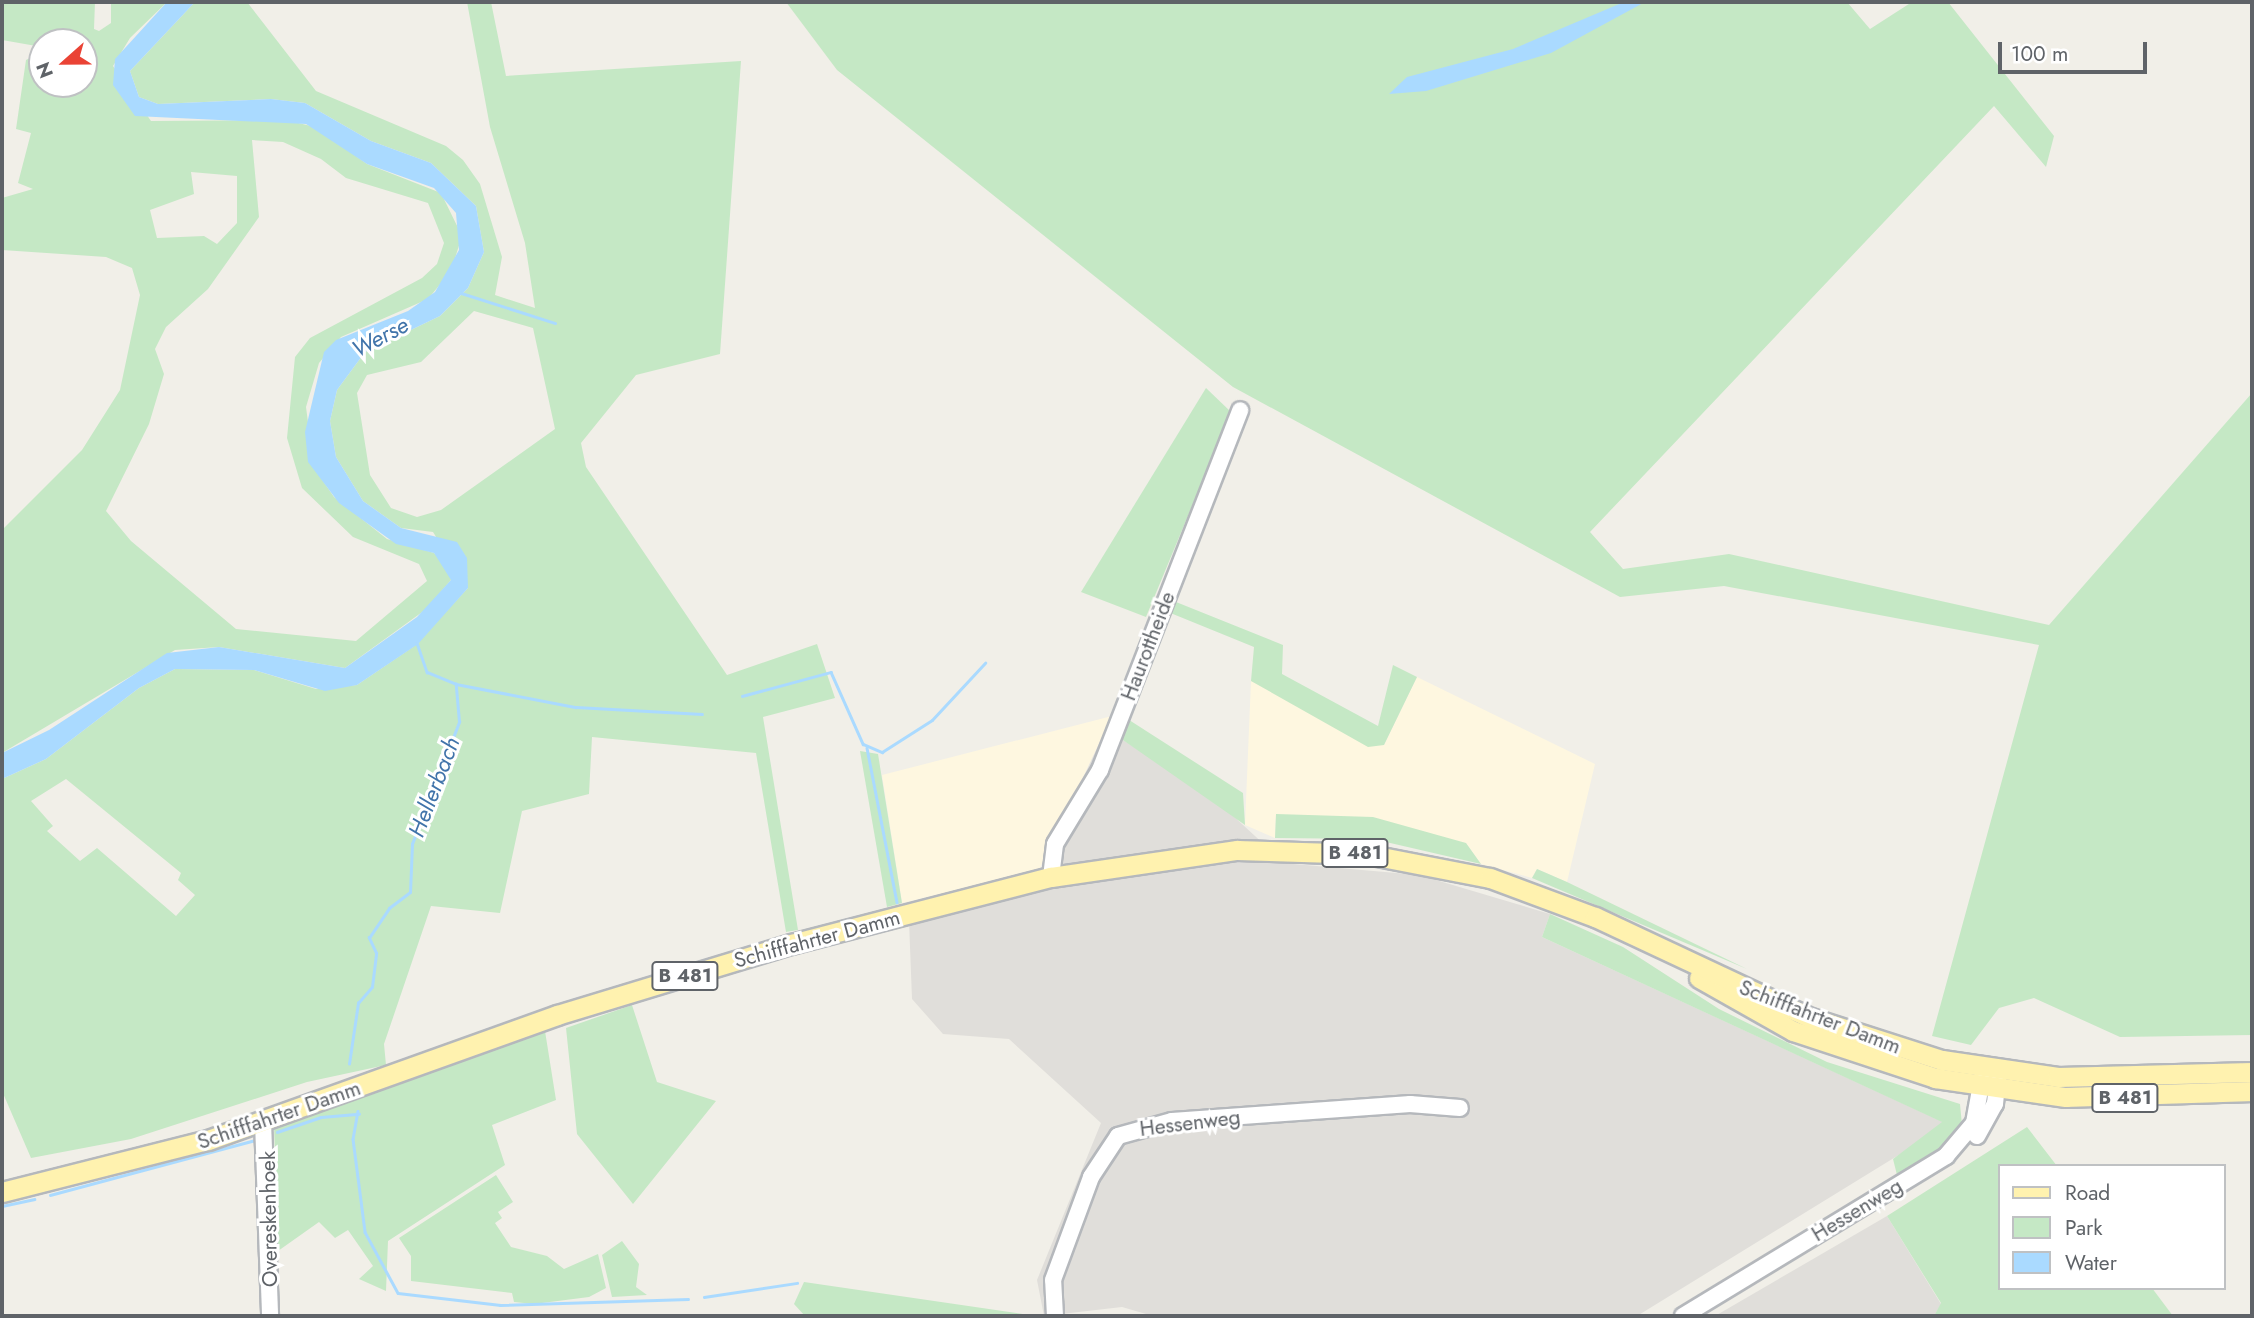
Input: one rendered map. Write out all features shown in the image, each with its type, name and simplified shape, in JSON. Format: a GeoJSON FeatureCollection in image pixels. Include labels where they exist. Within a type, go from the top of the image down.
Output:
{"type":"FeatureCollection","features":[{"type":"Feature","properties":{"kind":"main road","name":"Schifffahrter Damm"},"geometry":{"type":"LineString","coordinates":[[2,1192],[152,1157],[263,1122],[557,1015],[791,944],[1051,877],[1237,850],[1366,854],[1490,878],[1646,941],[1859,1036],[1990,1078],[2120,1098],[2252,1091]]}},
{"type":"Feature","properties":{"kind":"main road","name":"Schifffahrter Damm"},"geometry":{"type":"LineString","coordinates":[[1990,1078],[2099,1079],[2252,1072]]}},
{"type":"Feature","properties":{"kind":"street","name":"Haurottheide"},"geometry":{"type":"LineString","coordinates":[[1051,877],[1055,844],[1100,770],[1240,410]]}},
{"type":"Feature","properties":{"kind":"street","name":"Hessenweg"},"geometry":{"type":"LineString","coordinates":[[1683,1316],[1946,1156],[1974,1123],[1990,1078]]}},
{"type":"Feature","properties":{"kind":"street","name":"Hessenweg"},"geometry":{"type":"LineString","coordinates":[[1055,1316],[1053,1280],[1091,1177],[1118,1136],[1172,1121],[1410,1104],[1460,1108]]}},
{"type":"Feature","properties":{"kind":"street","name":"Overeskenhoek"},"geometry":{"type":"LineString","coordinates":[[263,1122],[270,1316]]}},
{"type":"Feature","properties":{"kind":"shaded area"},"geometry":{"type":"Polygon","coordinates":[[[1417,677],[1595,764],[1567,882],[1537,869],[1532,878],[1481,864],[1466,843],[1276,815],[1275,838],[1245,825],[1251,681],[1384,745],[1417,677]]]}},
{"type":"Feature","properties":{"kind":"shaded area"},"geometry":{"type":"Polygon","coordinates":[[[1112,716],[1039,870],[902,903],[882,775],[1112,716]]]}},
{"type":"Feature","properties":{"kind":"shaded area"},"geometry":{"type":"Polygon","coordinates":[[[1112,716],[1120,738],[1217,801],[1268,848],[1271,862],[1419,875],[1550,914],[1542,937],[1943,1122],[1928,1137],[1637,1316],[1153,1316],[1122,1307],[1044,1316],[1037,1280],[1101,1123],[1009,1039],[943,1034],[912,999],[909,921],[1031,890],[1112,716]]]}},
{"type":"Feature","properties":{"kind":"shaded area"},"geometry":{"type":"Polygon","coordinates":[[[1887,1216],[1941,1304],[1934,1316],[1715,1316],[1887,1216]]]}},
{"type":"Feature","properties":{"kind":"green space"},"geometry":{"type":"Polygon","coordinates":[[[2,2],[95,2],[94,28],[28,28],[28,45],[2,40],[2,2]]]}},
{"type":"Feature","properties":{"kind":"green space"},"geometry":{"type":"Polygon","coordinates":[[[111,2],[167,2],[130,38],[113,66],[151,121],[286,120],[315,127],[367,164],[441,193],[462,236],[451,271],[428,299],[341,337],[319,363],[306,407],[314,468],[334,497],[387,539],[434,553],[448,567],[451,580],[425,610],[345,668],[219,647],[175,650],[2,753],[2,530],[82,450],[120,390],[140,295],[132,268],[106,257],[2,250],[2,198],[33,189],[18,183],[31,133],[16,129],[28,59],[28,98],[98,98],[98,31],[111,23],[111,2]],[[252,140],[259,217],[208,289],[166,327],[155,349],[164,374],[149,424],[106,511],[131,541],[236,629],[356,641],[427,581],[419,564],[353,537],[302,488],[287,438],[295,357],[310,338],[422,278],[437,264],[444,243],[428,203],[346,178],[321,159],[283,142],[252,140]],[[191,172],[194,194],[150,210],[157,238],[204,236],[217,244],[237,223],[237,176],[191,172]]]}},
{"type":"Feature","properties":{"kind":"green space"},"geometry":{"type":"Polygon","coordinates":[[[195,2],[247,2],[316,91],[446,146],[463,160],[480,184],[502,257],[495,295],[535,308],[525,243],[490,127],[467,2],[491,2],[506,76],[741,61],[720,354],[636,375],[581,443],[586,467],[727,675],[817,644],[835,698],[763,717],[798,930],[786,932],[756,753],[592,737],[589,794],[522,811],[500,913],[431,906],[384,1044],[386,1065],[307,1082],[131,1139],[31,1158],[2,1091],[2,779],[46,759],[139,688],[175,669],[254,670],[316,689],[357,685],[413,647],[468,588],[433,532],[401,528],[363,501],[336,457],[330,421],[337,390],[365,352],[440,316],[468,288],[484,252],[476,206],[431,163],[371,141],[305,103],[271,99],[158,104],[139,97],[130,71],[195,2]],[[474,311],[421,362],[367,375],[357,393],[370,475],[391,508],[417,517],[441,510],[555,429],[533,328],[474,311]],[[66,779],[31,801],[53,826],[47,831],[80,861],[97,848],[176,916],[195,895],[178,880],[181,873],[66,779]]]}},
{"type":"Feature","properties":{"kind":"green space"},"geometry":{"type":"Polygon","coordinates":[[[786,2],[1847,2],[1870,29],[1912,2],[1948,2],[2054,136],[2046,167],[1994,106],[1590,532],[1623,569],[1729,554],[2049,625],[2252,393],[2252,1035],[2120,1037],[2034,998],[1999,1008],[1971,1045],[1932,1036],[2039,645],[1724,586],[1620,597],[1233,387],[837,70],[786,2]]]}},
{"type":"Feature","properties":{"kind":"green space"},"geometry":{"type":"Polygon","coordinates":[[[1206,388],[1231,412],[1146,617],[1081,592],[1206,388]]]}},
{"type":"Feature","properties":{"kind":"green space"},"geometry":{"type":"Polygon","coordinates":[[[1176,602],[1283,645],[1282,674],[1378,726],[1393,665],[1417,677],[1384,745],[1368,747],[1251,681],[1254,647],[1168,612],[1176,602]]]}},
{"type":"Feature","properties":{"kind":"green space"},"geometry":{"type":"Polygon","coordinates":[[[1126,718],[1243,793],[1245,825],[1120,738],[1126,718]]]}},
{"type":"Feature","properties":{"kind":"green space"},"geometry":{"type":"Polygon","coordinates":[[[860,751],[878,754],[902,903],[887,907],[860,751]]]}},
{"type":"Feature","properties":{"kind":"green space"},"geometry":{"type":"Polygon","coordinates":[[[1276,814],[1373,817],[1466,843],[1481,864],[1373,839],[1275,838],[1276,814]]]}},
{"type":"Feature","properties":{"kind":"green space"},"geometry":{"type":"Polygon","coordinates":[[[1537,869],[1567,882],[1747,969],[1532,878],[1537,869]]]}},
{"type":"Feature","properties":{"kind":"green space"},"geometry":{"type":"Polygon","coordinates":[[[1550,914],[1623,947],[1719,1009],[1827,1062],[1960,1104],[1962,1125],[1940,1149],[1897,1175],[1893,1159],[1942,1122],[1542,937],[1550,914]]]}},
{"type":"Feature","properties":{"kind":"green space"},"geometry":{"type":"Polygon","coordinates":[[[632,1005],[657,1082],[716,1101],[633,1204],[577,1134],[566,1028],[632,1005]]]}},
{"type":"Feature","properties":{"kind":"green space"},"geometry":{"type":"Polygon","coordinates":[[[545,1031],[556,1100],[492,1125],[505,1165],[388,1241],[386,1291],[359,1279],[373,1266],[348,1230],[335,1238],[319,1222],[278,1251],[274,1125],[545,1031]]]}},
{"type":"Feature","properties":{"kind":"green space"},"geometry":{"type":"Polygon","coordinates":[[[2027,1127],[2055,1164],[1998,1164],[1998,1290],[2154,1290],[2173,1316],[1934,1316],[1941,1303],[1887,1216],[2027,1127]]]}},
{"type":"Feature","properties":{"kind":"green space"},"geometry":{"type":"Polygon","coordinates":[[[496,1175],[513,1202],[498,1212],[502,1218],[495,1223],[511,1247],[547,1256],[564,1269],[598,1254],[606,1288],[589,1297],[534,1304],[514,1302],[512,1293],[411,1281],[411,1256],[399,1238],[496,1175]]]}},
{"type":"Feature","properties":{"kind":"green space"},"geometry":{"type":"Polygon","coordinates":[[[622,1241],[639,1264],[636,1287],[647,1295],[612,1297],[602,1255],[622,1241]]]}},
{"type":"Feature","properties":{"kind":"green space"},"geometry":{"type":"Polygon","coordinates":[[[804,1282],[1036,1316],[805,1316],[794,1304],[804,1282]]]}},
{"type":"Feature","properties":{"kind":"water","name":"Werse"},"geometry":{"type":"Polygon","coordinates":[[[167,2],[195,2],[130,71],[139,97],[158,104],[271,99],[305,103],[371,141],[431,163],[476,206],[484,252],[468,288],[440,316],[365,352],[337,390],[330,421],[336,457],[363,501],[401,528],[457,542],[467,558],[468,588],[418,644],[357,685],[325,691],[254,670],[175,669],[139,688],[46,759],[2,779],[2,753],[49,730],[167,653],[219,647],[345,668],[417,617],[451,580],[434,553],[396,544],[339,503],[308,462],[305,432],[324,352],[336,340],[408,311],[435,292],[459,250],[456,213],[434,188],[367,164],[306,124],[135,116],[113,85],[115,59],[167,2]]]}},
{"type":"Feature","properties":{"kind":"water"},"geometry":{"type":"Polygon","coordinates":[[[1624,2],[1645,2],[1551,53],[1426,91],[1389,94],[1407,77],[1513,49],[1624,2]]]}},
{"type":"Feature","properties":{"kind":"waterway"},"geometry":{"type":"LineString","coordinates":[[455,291],[555,323]]}},
{"type":"Feature","properties":{"kind":"waterway"},"geometry":{"type":"LineString","coordinates":[[417,643],[427,672],[456,684],[576,707],[702,714]]}},
{"type":"Feature","properties":{"kind":"waterway"},"geometry":{"type":"LineString","coordinates":[[742,696],[831,672],[863,744],[882,752],[932,720],[985,663]]}},
{"type":"Feature","properties":{"kind":"waterway","name":"Hellerbach"},"geometry":{"type":"LineString","coordinates":[[349,1064],[358,1003],[372,987],[376,953],[369,938],[389,908],[410,892],[412,844],[459,722],[456,684]]}},
{"type":"Feature","properties":{"kind":"waterway"},"geometry":{"type":"LineString","coordinates":[[867,748],[897,902]]}},
{"type":"Feature","properties":{"kind":"waterway"},"geometry":{"type":"LineString","coordinates":[[358,1111],[353,1139],[365,1232],[398,1293],[500,1305],[688,1299]]}},
{"type":"Feature","properties":{"kind":"waterway"},"geometry":{"type":"LineString","coordinates":[[277,1132],[321,1117],[359,1114]]}},
{"type":"Feature","properties":{"kind":"waterway"},"geometry":{"type":"LineString","coordinates":[[50,1195],[255,1140]]}},
{"type":"Feature","properties":{"kind":"waterway"},"geometry":{"type":"LineString","coordinates":[[2,1206],[34,1199]]}},
{"type":"Feature","properties":{"kind":"waterway"},"geometry":{"type":"LineString","coordinates":[[704,1297],[797,1283]]}}]}
